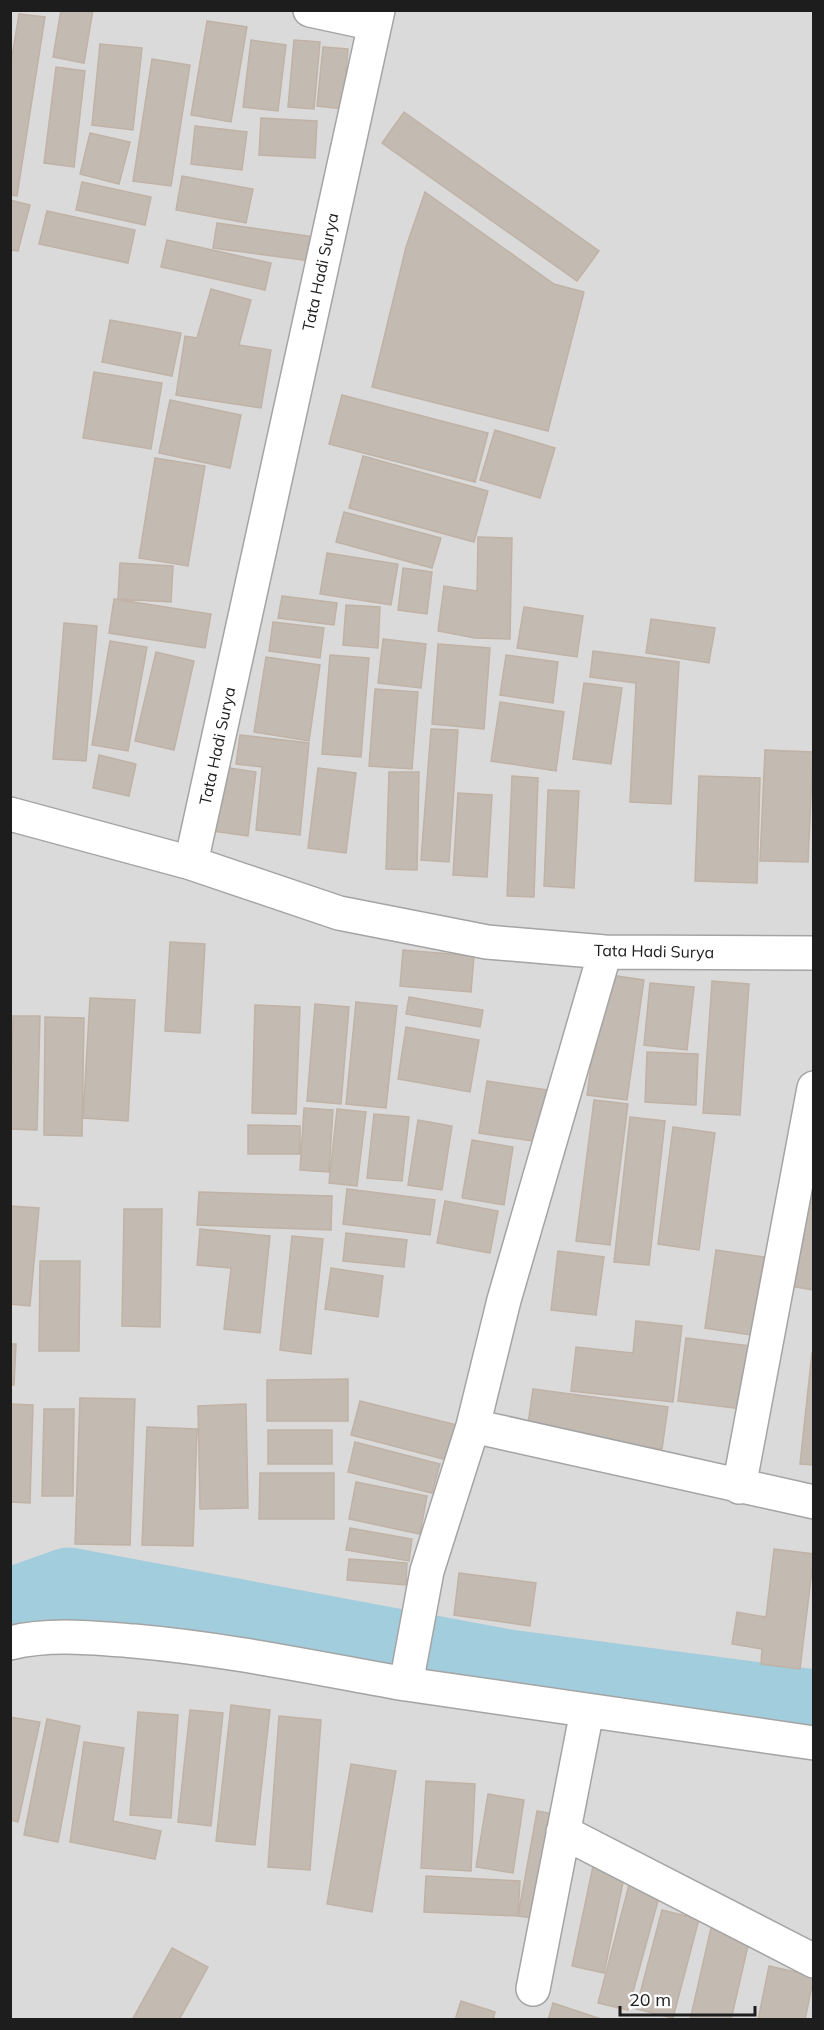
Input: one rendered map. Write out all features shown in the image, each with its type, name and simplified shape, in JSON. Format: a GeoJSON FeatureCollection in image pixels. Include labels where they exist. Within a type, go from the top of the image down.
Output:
{"type":"FeatureCollection","features":[{"type":"Feature","properties":{"kind":"street"},"geometry":{"type":"LineString","coordinates":[[310,10],[376,17]]}},
{"type":"Feature","properties":{"kind":"street","name":"Tata Hadi Surya"},"geometry":{"type":"LineString","coordinates":[[376,17],[191,863],[339,913],[487,942],[605,952],[813,953]]}},
{"type":"Feature","properties":{"kind":"street"},"geometry":{"type":"LineString","coordinates":[[10,814],[191,863]]}},
{"type":"Feature","properties":{"kind":"street"},"geometry":{"type":"LineString","coordinates":[[409,1671],[427,1572],[473,1426],[504,1300],[605,952]]}},
{"type":"Feature","properties":{"kind":"street"},"geometry":{"type":"LineString","coordinates":[[739,1487],[813,1088]]}},
{"type":"Feature","properties":{"kind":"street"},"geometry":{"type":"LineString","coordinates":[[473,1426],[813,1502]]}},
{"type":"Feature","properties":{"kind":"street"},"geometry":{"type":"LineString","coordinates":[[10,1643],[46,1638],[85,1637],[190,1646],[409,1671],[587,1711],[813,1743]]}},
{"type":"Feature","properties":{"kind":"street"},"geometry":{"type":"LineString","coordinates":[[532,1989],[587,1711]]}},
{"type":"Feature","properties":{"kind":"street"},"geometry":{"type":"LineString","coordinates":[[563,1832],[813,1961]]}},
{"type":"Feature","properties":{"kind":"shaded area"},"geometry":{"type":"Polygon","coordinates":[[[11,11],[813,11],[813,2019],[11,2019],[11,11]]]}},
{"type":"Feature","properties":{"kind":"building"},"geometry":{"type":"Polygon","coordinates":[[[61,10],[93,10],[84,63],[53,57],[61,10]]]}},
{"type":"Feature","properties":{"kind":"building"},"geometry":{"type":"Polygon","coordinates":[[[19,14],[45,17],[17,196],[10,195],[10,69],[19,14]]]}},
{"type":"Feature","properties":{"kind":"building"},"geometry":{"type":"Polygon","coordinates":[[[207,21],[247,27],[231,122],[191,115],[207,21]]]}},
{"type":"Feature","properties":{"kind":"building"},"geometry":{"type":"Polygon","coordinates":[[[251,40],[286,45],[278,111],[243,107],[251,40]]]}},
{"type":"Feature","properties":{"kind":"building"},"geometry":{"type":"Polygon","coordinates":[[[294,40],[320,42],[314,109],[288,107],[294,40]]]}},
{"type":"Feature","properties":{"kind":"building"},"geometry":{"type":"Polygon","coordinates":[[[100,44],[142,48],[133,130],[92,125],[100,44]]]}},
{"type":"Feature","properties":{"kind":"building"},"geometry":{"type":"Polygon","coordinates":[[[323,47],[348,49],[343,109],[317,106],[323,47]]]}},
{"type":"Feature","properties":{"kind":"building"},"geometry":{"type":"Polygon","coordinates":[[[152,59],[190,65],[171,186],[133,181],[152,59]]]}},
{"type":"Feature","properties":{"kind":"building"},"geometry":{"type":"Polygon","coordinates":[[[56,67],[85,71],[74,167],[44,163],[56,67]]]}},
{"type":"Feature","properties":{"kind":"building"},"geometry":{"type":"Polygon","coordinates":[[[404,112],[599,251],[577,281],[382,143],[404,112]]]}},
{"type":"Feature","properties":{"kind":"building"},"geometry":{"type":"Polygon","coordinates":[[[261,118],[317,121],[315,158],[259,155],[261,118]]]}},
{"type":"Feature","properties":{"kind":"building"},"geometry":{"type":"Polygon","coordinates":[[[195,126],[247,132],[242,170],[191,164],[195,126]]]}},
{"type":"Feature","properties":{"kind":"building"},"geometry":{"type":"Polygon","coordinates":[[[90,133],[130,142],[119,184],[80,174],[90,133]]]}},
{"type":"Feature","properties":{"kind":"building"},"geometry":{"type":"Polygon","coordinates":[[[182,176],[253,189],[246,223],[176,210],[182,176]]]}},
{"type":"Feature","properties":{"kind":"building"},"geometry":{"type":"Polygon","coordinates":[[[82,182],[151,197],[145,225],[76,210],[82,182]]]}},
{"type":"Feature","properties":{"kind":"building"},"geometry":{"type":"Polygon","coordinates":[[[425,192],[554,284],[584,292],[548,431],[372,387],[406,247],[425,192]]]}},
{"type":"Feature","properties":{"kind":"building"},"geometry":{"type":"Polygon","coordinates":[[[10,200],[30,205],[18,251],[10,250],[10,200]]]}},
{"type":"Feature","properties":{"kind":"building"},"geometry":{"type":"Polygon","coordinates":[[[47,211],[135,230],[128,263],[39,244],[47,211]]]}},
{"type":"Feature","properties":{"kind":"building"},"geometry":{"type":"Polygon","coordinates":[[[217,223],[314,237],[310,261],[213,248],[217,223]]]}},
{"type":"Feature","properties":{"kind":"building"},"geometry":{"type":"Polygon","coordinates":[[[167,240],[271,263],[265,290],[161,267],[167,240]]]}},
{"type":"Feature","properties":{"kind":"building"},"geometry":{"type":"Polygon","coordinates":[[[211,289],[251,300],[239,345],[271,350],[261,408],[176,395],[185,336],[197,338],[211,289]]]}},
{"type":"Feature","properties":{"kind":"building"},"geometry":{"type":"Polygon","coordinates":[[[110,320],[181,333],[172,376],[102,362],[110,320]]]}},
{"type":"Feature","properties":{"kind":"building"},"geometry":{"type":"Polygon","coordinates":[[[94,372],[162,383],[151,449],[83,438],[94,372]]]}},
{"type":"Feature","properties":{"kind":"building"},"geometry":{"type":"Polygon","coordinates":[[[342,395],[488,433],[475,482],[329,444],[342,395]]]}},
{"type":"Feature","properties":{"kind":"building"},"geometry":{"type":"Polygon","coordinates":[[[170,400],[241,415],[230,468],[159,453],[170,400]]]}},
{"type":"Feature","properties":{"kind":"building"},"geometry":{"type":"Polygon","coordinates":[[[495,430],[555,448],[540,498],[480,480],[495,430]]]}},
{"type":"Feature","properties":{"kind":"building"},"geometry":{"type":"Polygon","coordinates":[[[363,456],[488,491],[474,542],[349,508],[363,456]]]}},
{"type":"Feature","properties":{"kind":"building"},"geometry":{"type":"Polygon","coordinates":[[[155,458],[205,466],[188,566],[139,558],[155,458]]]}},
{"type":"Feature","properties":{"kind":"building"},"geometry":{"type":"Polygon","coordinates":[[[344,512],[441,538],[432,568],[336,542],[344,512]]]}},
{"type":"Feature","properties":{"kind":"building"},"geometry":{"type":"Polygon","coordinates":[[[478,537],[512,538],[510,639],[475,638],[438,631],[444,586],[477,591],[478,537]]]}},
{"type":"Feature","properties":{"kind":"building"},"geometry":{"type":"Polygon","coordinates":[[[327,553],[398,564],[391,605],[320,594],[327,553]]]}},
{"type":"Feature","properties":{"kind":"building"},"geometry":{"type":"Polygon","coordinates":[[[120,563],[173,566],[171,602],[118,599],[120,563]]]}},
{"type":"Feature","properties":{"kind":"building"},"geometry":{"type":"Polygon","coordinates":[[[403,568],[432,572],[427,614],[398,610],[403,568]]]}},
{"type":"Feature","properties":{"kind":"building"},"geometry":{"type":"Polygon","coordinates":[[[282,596],[337,603],[334,625],[278,618],[282,596]]]}},
{"type":"Feature","properties":{"kind":"building"},"geometry":{"type":"Polygon","coordinates":[[[114,599],[211,614],[205,648],[109,633],[114,599]]]}},
{"type":"Feature","properties":{"kind":"building"},"geometry":{"type":"Polygon","coordinates":[[[346,605],[380,607],[378,648],[343,645],[346,605]]]}},
{"type":"Feature","properties":{"kind":"building"},"geometry":{"type":"Polygon","coordinates":[[[524,607],[583,616],[577,657],[517,648],[524,607]]]}},
{"type":"Feature","properties":{"kind":"building"},"geometry":{"type":"Polygon","coordinates":[[[651,619],[715,628],[709,663],[646,653],[651,619]]]}},
{"type":"Feature","properties":{"kind":"building"},"geometry":{"type":"Polygon","coordinates":[[[273,622],[324,628],[320,658],[269,651],[273,622]]]}},
{"type":"Feature","properties":{"kind":"building"},"geometry":{"type":"Polygon","coordinates":[[[64,623],[97,626],[86,761],[53,759],[64,623]]]}},
{"type":"Feature","properties":{"kind":"building"},"geometry":{"type":"Polygon","coordinates":[[[383,639],[426,644],[421,688],[378,683],[383,639]]]}},
{"type":"Feature","properties":{"kind":"building"},"geometry":{"type":"Polygon","coordinates":[[[110,641],[147,647],[128,751],[92,745],[110,641]]]}},
{"type":"Feature","properties":{"kind":"building"},"geometry":{"type":"Polygon","coordinates":[[[438,644],[490,648],[484,729],[432,724],[438,644]]]}},
{"type":"Feature","properties":{"kind":"building"},"geometry":{"type":"Polygon","coordinates":[[[593,651],[679,662],[671,804],[630,802],[636,683],[590,677],[593,651]]]}},
{"type":"Feature","properties":{"kind":"building"},"geometry":{"type":"Polygon","coordinates":[[[156,652],[194,661],[174,750],[135,741],[156,652]]]}},
{"type":"Feature","properties":{"kind":"building"},"geometry":{"type":"Polygon","coordinates":[[[330,655],[369,658],[361,757],[322,754],[330,655]]]}},
{"type":"Feature","properties":{"kind":"building"},"geometry":{"type":"Polygon","coordinates":[[[506,655],[558,662],[553,703],[500,695],[506,655]]]}},
{"type":"Feature","properties":{"kind":"building"},"geometry":{"type":"Polygon","coordinates":[[[266,657],[320,665],[309,741],[254,732],[266,657]]]}},
{"type":"Feature","properties":{"kind":"building"},"geometry":{"type":"Polygon","coordinates":[[[584,683],[622,688],[611,764],[573,759],[584,683]]]}},
{"type":"Feature","properties":{"kind":"building"},"geometry":{"type":"Polygon","coordinates":[[[375,689],[418,692],[412,769],[369,766],[375,689]]]}},
{"type":"Feature","properties":{"kind":"building"},"geometry":{"type":"Polygon","coordinates":[[[500,702],[564,712],[556,771],[491,761],[500,702]]]}},
{"type":"Feature","properties":{"kind":"building"},"geometry":{"type":"Polygon","coordinates":[[[431,729],[458,730],[449,862],[421,860],[431,729]]]}},
{"type":"Feature","properties":{"kind":"building"},"geometry":{"type":"Polygon","coordinates":[[[240,735],[309,743],[300,835],[256,830],[262,767],[236,764],[240,735]]]}},
{"type":"Feature","properties":{"kind":"building"},"geometry":{"type":"Polygon","coordinates":[[[765,750],[813,752],[808,862],[760,861],[765,750]]]}},
{"type":"Feature","properties":{"kind":"building"},"geometry":{"type":"Polygon","coordinates":[[[99,755],[136,764],[129,796],[93,788],[99,755]]]}},
{"type":"Feature","properties":{"kind":"building"},"geometry":{"type":"Polygon","coordinates":[[[222,767],[256,772],[248,836],[213,831],[222,767]]]}},
{"type":"Feature","properties":{"kind":"building"},"geometry":{"type":"Polygon","coordinates":[[[318,768],[356,773],[346,853],[308,848],[318,768]]]}},
{"type":"Feature","properties":{"kind":"building"},"geometry":{"type":"Polygon","coordinates":[[[389,772],[419,772],[417,870],[386,869],[389,772]]]}},
{"type":"Feature","properties":{"kind":"building"},"geometry":{"type":"Polygon","coordinates":[[[512,776],[538,778],[534,897],[507,896],[512,776]]]}},
{"type":"Feature","properties":{"kind":"building"},"geometry":{"type":"Polygon","coordinates":[[[699,776],[760,778],[757,883],[695,881],[699,776]]]}},
{"type":"Feature","properties":{"kind":"building"},"geometry":{"type":"Polygon","coordinates":[[[548,790],[579,791],[574,888],[544,886],[548,790]]]}},
{"type":"Feature","properties":{"kind":"building"},"geometry":{"type":"Polygon","coordinates":[[[458,793],[492,795],[487,877],[453,875],[458,793]]]}},
{"type":"Feature","properties":{"kind":"building"},"geometry":{"type":"Polygon","coordinates":[[[170,942],[205,944],[200,1033],[165,1031],[170,942]]]}},
{"type":"Feature","properties":{"kind":"building"},"geometry":{"type":"Polygon","coordinates":[[[403,950],[474,956],[471,992],[400,986],[403,950]]]}},
{"type":"Feature","properties":{"kind":"building"},"geometry":{"type":"Polygon","coordinates":[[[603,974],[644,980],[627,1100],[587,1095],[603,974]]]}},
{"type":"Feature","properties":{"kind":"building"},"geometry":{"type":"Polygon","coordinates":[[[712,981],[749,984],[740,1115],[703,1113],[712,981]]]}},
{"type":"Feature","properties":{"kind":"building"},"geometry":{"type":"Polygon","coordinates":[[[650,983],[694,987],[687,1050],[644,1045],[650,983]]]}},
{"type":"Feature","properties":{"kind":"building"},"geometry":{"type":"Polygon","coordinates":[[[409,997],[483,1010],[480,1027],[406,1014],[409,997]]]}},
{"type":"Feature","properties":{"kind":"building"},"geometry":{"type":"Polygon","coordinates":[[[90,998],[135,1000],[128,1121],[83,1118],[90,998]]]}},
{"type":"Feature","properties":{"kind":"building"},"geometry":{"type":"Polygon","coordinates":[[[356,1002],[397,1006],[386,1108],[346,1104],[356,1002]]]}},
{"type":"Feature","properties":{"kind":"building"},"geometry":{"type":"Polygon","coordinates":[[[315,1004],[349,1007],[341,1104],[307,1101],[315,1004]]]}},
{"type":"Feature","properties":{"kind":"building"},"geometry":{"type":"Polygon","coordinates":[[[255,1005],[300,1007],[296,1114],[252,1113],[255,1005]]]}},
{"type":"Feature","properties":{"kind":"building"},"geometry":{"type":"Polygon","coordinates":[[[13,1016],[40,1016],[37,1130],[10,1129],[13,1016]]]}},
{"type":"Feature","properties":{"kind":"building"},"geometry":{"type":"Polygon","coordinates":[[[45,1017],[84,1018],[82,1136],[44,1135],[45,1017]]]}},
{"type":"Feature","properties":{"kind":"building"},"geometry":{"type":"Polygon","coordinates":[[[406,1027],[479,1040],[470,1092],[398,1079],[406,1027]]]}},
{"type":"Feature","properties":{"kind":"building"},"geometry":{"type":"Polygon","coordinates":[[[647,1052],[698,1054],[696,1105],[645,1102],[647,1052]]]}},
{"type":"Feature","properties":{"kind":"building"},"geometry":{"type":"Polygon","coordinates":[[[487,1081],[547,1090],[539,1142],[479,1133],[487,1081]]]}},
{"type":"Feature","properties":{"kind":"building"},"geometry":{"type":"Polygon","coordinates":[[[594,1100],[628,1104],[610,1245],[576,1241],[594,1100]]]}},
{"type":"Feature","properties":{"kind":"building"},"geometry":{"type":"Polygon","coordinates":[[[304,1108],[333,1110],[329,1172],[300,1170],[304,1108]]]}},
{"type":"Feature","properties":{"kind":"building"},"geometry":{"type":"Polygon","coordinates":[[[337,1109],[366,1112],[357,1186],[329,1183],[337,1109]]]}},
{"type":"Feature","properties":{"kind":"building"},"geometry":{"type":"Polygon","coordinates":[[[374,1114],[409,1117],[402,1181],[367,1178],[374,1114]]]}},
{"type":"Feature","properties":{"kind":"building"},"geometry":{"type":"Polygon","coordinates":[[[630,1117],[665,1121],[649,1265],[614,1262],[630,1117]]]}},
{"type":"Feature","properties":{"kind":"building"},"geometry":{"type":"Polygon","coordinates":[[[418,1120],[452,1126],[442,1190],[408,1185],[418,1120]]]}},
{"type":"Feature","properties":{"kind":"building"},"geometry":{"type":"Polygon","coordinates":[[[248,1125],[300,1126],[300,1154],[248,1154],[248,1125]]]}},
{"type":"Feature","properties":{"kind":"building"},"geometry":{"type":"Polygon","coordinates":[[[673,1127],[715,1133],[699,1250],[658,1244],[673,1127]]]}},
{"type":"Feature","properties":{"kind":"building"},"geometry":{"type":"Polygon","coordinates":[[[472,1140],[513,1147],[504,1205],[462,1198],[472,1140]]]}},
{"type":"Feature","properties":{"kind":"building"},"geometry":{"type":"Polygon","coordinates":[[[814,1148],[814,1290],[789,1286],[814,1148]]]}},
{"type":"Feature","properties":{"kind":"building"},"geometry":{"type":"Polygon","coordinates":[[[347,1189],[435,1200],[430,1235],[343,1224],[347,1189]]]}},
{"type":"Feature","properties":{"kind":"building"},"geometry":{"type":"Polygon","coordinates":[[[199,1192],[332,1196],[331,1230],[197,1225],[199,1192]]]}},
{"type":"Feature","properties":{"kind":"building"},"geometry":{"type":"Polygon","coordinates":[[[445,1201],[498,1211],[490,1253],[437,1243],[445,1201]]]}},
{"type":"Feature","properties":{"kind":"building"},"geometry":{"type":"Polygon","coordinates":[[[10,1206],[39,1208],[30,1306],[10,1304],[10,1206]]]}},
{"type":"Feature","properties":{"kind":"building"},"geometry":{"type":"Polygon","coordinates":[[[124,1209],[162,1209],[160,1327],[122,1326],[124,1209]]]}},
{"type":"Feature","properties":{"kind":"building"},"geometry":{"type":"Polygon","coordinates":[[[200,1229],[270,1236],[260,1333],[224,1329],[231,1268],[197,1265],[200,1229]]]}},
{"type":"Feature","properties":{"kind":"building"},"geometry":{"type":"Polygon","coordinates":[[[346,1233],[407,1240],[404,1267],[343,1261],[346,1233]]]}},
{"type":"Feature","properties":{"kind":"building"},"geometry":{"type":"Polygon","coordinates":[[[292,1236],[323,1239],[311,1354],[280,1350],[292,1236]]]}},
{"type":"Feature","properties":{"kind":"building"},"geometry":{"type":"Polygon","coordinates":[[[716,1250],[764,1257],[751,1335],[705,1328],[716,1250]]]}},
{"type":"Feature","properties":{"kind":"building"},"geometry":{"type":"Polygon","coordinates":[[[558,1251],[604,1257],[596,1315],[551,1310],[558,1251]]]}},
{"type":"Feature","properties":{"kind":"building"},"geometry":{"type":"Polygon","coordinates":[[[40,1261],[80,1261],[79,1351],[39,1351],[40,1261]]]}},
{"type":"Feature","properties":{"kind":"building"},"geometry":{"type":"Polygon","coordinates":[[[331,1268],[383,1276],[378,1317],[325,1309],[331,1268]]]}},
{"type":"Feature","properties":{"kind":"building"},"geometry":{"type":"Polygon","coordinates":[[[636,1321],[682,1326],[673,1402],[571,1391],[576,1347],[633,1353],[636,1321]]]}},
{"type":"Feature","properties":{"kind":"building"},"geometry":{"type":"Polygon","coordinates":[[[686,1338],[750,1346],[742,1409],[678,1401],[686,1338]]]}},
{"type":"Feature","properties":{"kind":"building"},"geometry":{"type":"Polygon","coordinates":[[[10,1344],[16,1344],[14,1385],[10,1385],[10,1344]]]}},
{"type":"Feature","properties":{"kind":"building"},"geometry":{"type":"Polygon","coordinates":[[[812,1353],[814,1353],[814,1465],[800,1464],[812,1353]]]}},
{"type":"Feature","properties":{"kind":"building"},"geometry":{"type":"Polygon","coordinates":[[[348,1379],[348,1421],[267,1421],[267,1380],[348,1379]]]}},
{"type":"Feature","properties":{"kind":"building"},"geometry":{"type":"Polygon","coordinates":[[[533,1389],[668,1407],[662,1449],[527,1431],[533,1389]]]}},
{"type":"Feature","properties":{"kind":"building"},"geometry":{"type":"Polygon","coordinates":[[[80,1398],[135,1399],[130,1545],[75,1544],[80,1398]]]}},
{"type":"Feature","properties":{"kind":"building"},"geometry":{"type":"Polygon","coordinates":[[[360,1401],[461,1426],[451,1461],[351,1435],[360,1401]]]}},
{"type":"Feature","properties":{"kind":"building"},"geometry":{"type":"Polygon","coordinates":[[[10,1404],[33,1405],[30,1503],[10,1502],[10,1404]]]}},
{"type":"Feature","properties":{"kind":"building"},"geometry":{"type":"Polygon","coordinates":[[[246,1404],[248,1508],[200,1509],[198,1406],[246,1404]]]}},
{"type":"Feature","properties":{"kind":"building"},"geometry":{"type":"Polygon","coordinates":[[[44,1409],[74,1409],[73,1496],[42,1496],[44,1409]]]}},
{"type":"Feature","properties":{"kind":"building"},"geometry":{"type":"Polygon","coordinates":[[[147,1427],[197,1429],[193,1546],[142,1545],[147,1427]]]}},
{"type":"Feature","properties":{"kind":"building"},"geometry":{"type":"Polygon","coordinates":[[[268,1430],[332,1430],[332,1464],[268,1464],[268,1430]]]}},
{"type":"Feature","properties":{"kind":"building"},"geometry":{"type":"Polygon","coordinates":[[[355,1442],[440,1464],[432,1493],[348,1472],[355,1442]]]}},
{"type":"Feature","properties":{"kind":"building"},"geometry":{"type":"Polygon","coordinates":[[[260,1473],[334,1473],[334,1519],[259,1519],[260,1473]]]}},
{"type":"Feature","properties":{"kind":"building"},"geometry":{"type":"Polygon","coordinates":[[[356,1482],[427,1496],[420,1534],[349,1519],[356,1482]]]}},
{"type":"Feature","properties":{"kind":"building"},"geometry":{"type":"Polygon","coordinates":[[[350,1528],[412,1539],[409,1561],[346,1550],[350,1528]]]}},
{"type":"Feature","properties":{"kind":"building"},"geometry":{"type":"Polygon","coordinates":[[[774,1549],[814,1554],[800,1669],[761,1664],[762,1649],[732,1644],[737,1612],[766,1617],[774,1549]]]}},
{"type":"Feature","properties":{"kind":"building"},"geometry":{"type":"Polygon","coordinates":[[[349,1559],[407,1563],[406,1585],[347,1580],[349,1559]]]}},
{"type":"Feature","properties":{"kind":"building"},"geometry":{"type":"Polygon","coordinates":[[[459,1573],[536,1583],[530,1626],[454,1615],[459,1573]]]}},
{"type":"Feature","properties":{"kind":"building"},"geometry":{"type":"Polygon","coordinates":[[[231,1705],[270,1710],[255,1845],[216,1841],[231,1705]]]}},
{"type":"Feature","properties":{"kind":"building"},"geometry":{"type":"Polygon","coordinates":[[[190,1710],[223,1713],[211,1826],[178,1822],[190,1710]]]}},
{"type":"Feature","properties":{"kind":"building"},"geometry":{"type":"Polygon","coordinates":[[[138,1712],[178,1715],[171,1818],[130,1815],[138,1712]]]}},
{"type":"Feature","properties":{"kind":"building"},"geometry":{"type":"Polygon","coordinates":[[[279,1716],[321,1720],[310,1870],[268,1867],[279,1716]]]}},
{"type":"Feature","properties":{"kind":"building"},"geometry":{"type":"Polygon","coordinates":[[[10,1717],[40,1722],[18,1822],[10,1820],[10,1717]]]}},
{"type":"Feature","properties":{"kind":"building"},"geometry":{"type":"Polygon","coordinates":[[[47,1719],[80,1726],[58,1842],[24,1835],[47,1719]]]}},
{"type":"Feature","properties":{"kind":"building"},"geometry":{"type":"Polygon","coordinates":[[[84,1742],[124,1748],[113,1821],[161,1831],[155,1859],[70,1842],[84,1742]]]}},
{"type":"Feature","properties":{"kind":"building"},"geometry":{"type":"Polygon","coordinates":[[[351,1764],[396,1771],[372,1912],[327,1904],[351,1764]]]}},
{"type":"Feature","properties":{"kind":"building"},"geometry":{"type":"Polygon","coordinates":[[[426,1781],[475,1784],[471,1871],[421,1868],[426,1781]]]}},
{"type":"Feature","properties":{"kind":"building"},"geometry":{"type":"Polygon","coordinates":[[[488,1794],[524,1800],[513,1873],[476,1867],[488,1794]]]}},
{"type":"Feature","properties":{"kind":"building"},"geometry":{"type":"Polygon","coordinates":[[[537,1811],[560,1815],[541,1919],[518,1916],[537,1811]]]}},
{"type":"Feature","properties":{"kind":"building"},"geometry":{"type":"Polygon","coordinates":[[[593,1866],[625,1873],[604,1973],[572,1966],[593,1866]]]}},
{"type":"Feature","properties":{"kind":"building"},"geometry":{"type":"Polygon","coordinates":[[[426,1876],[520,1881],[518,1916],[424,1912],[426,1876]]]}},
{"type":"Feature","properties":{"kind":"building"},"geometry":{"type":"Polygon","coordinates":[[[630,1881],[661,1890],[628,2010],[598,2003],[630,1881]]]}},
{"type":"Feature","properties":{"kind":"building"},"geometry":{"type":"Polygon","coordinates":[[[662,1910],[699,1919],[673,2018],[636,2009],[662,1910]]]}},
{"type":"Feature","properties":{"kind":"building"},"geometry":{"type":"Polygon","coordinates":[[[711,1928],[750,1937],[731,2020],[690,2020],[711,1928]]]}},
{"type":"Feature","properties":{"kind":"building"},"geometry":{"type":"Polygon","coordinates":[[[172,1948],[208,1967],[179,2020],[132,2020],[172,1948]]]}},
{"type":"Feature","properties":{"kind":"building"},"geometry":{"type":"Polygon","coordinates":[[[769,1966],[814,1976],[805,2020],[758,2020],[769,1966]]]}},
{"type":"Feature","properties":{"kind":"building"},"geometry":{"type":"Polygon","coordinates":[[[461,2001],[495,2012],[493,2020],[455,2020],[461,2001]]]}},
{"type":"Feature","properties":{"kind":"building"},"geometry":{"type":"Polygon","coordinates":[[[553,2003],[604,2020],[548,2020],[553,2003]]]}},
{"type":"Feature","properties":{"kind":"waterway"},"geometry":{"type":"LineString","coordinates":[[10,1609],[69,1588],[507,1670],[814,1710]]}}]}
